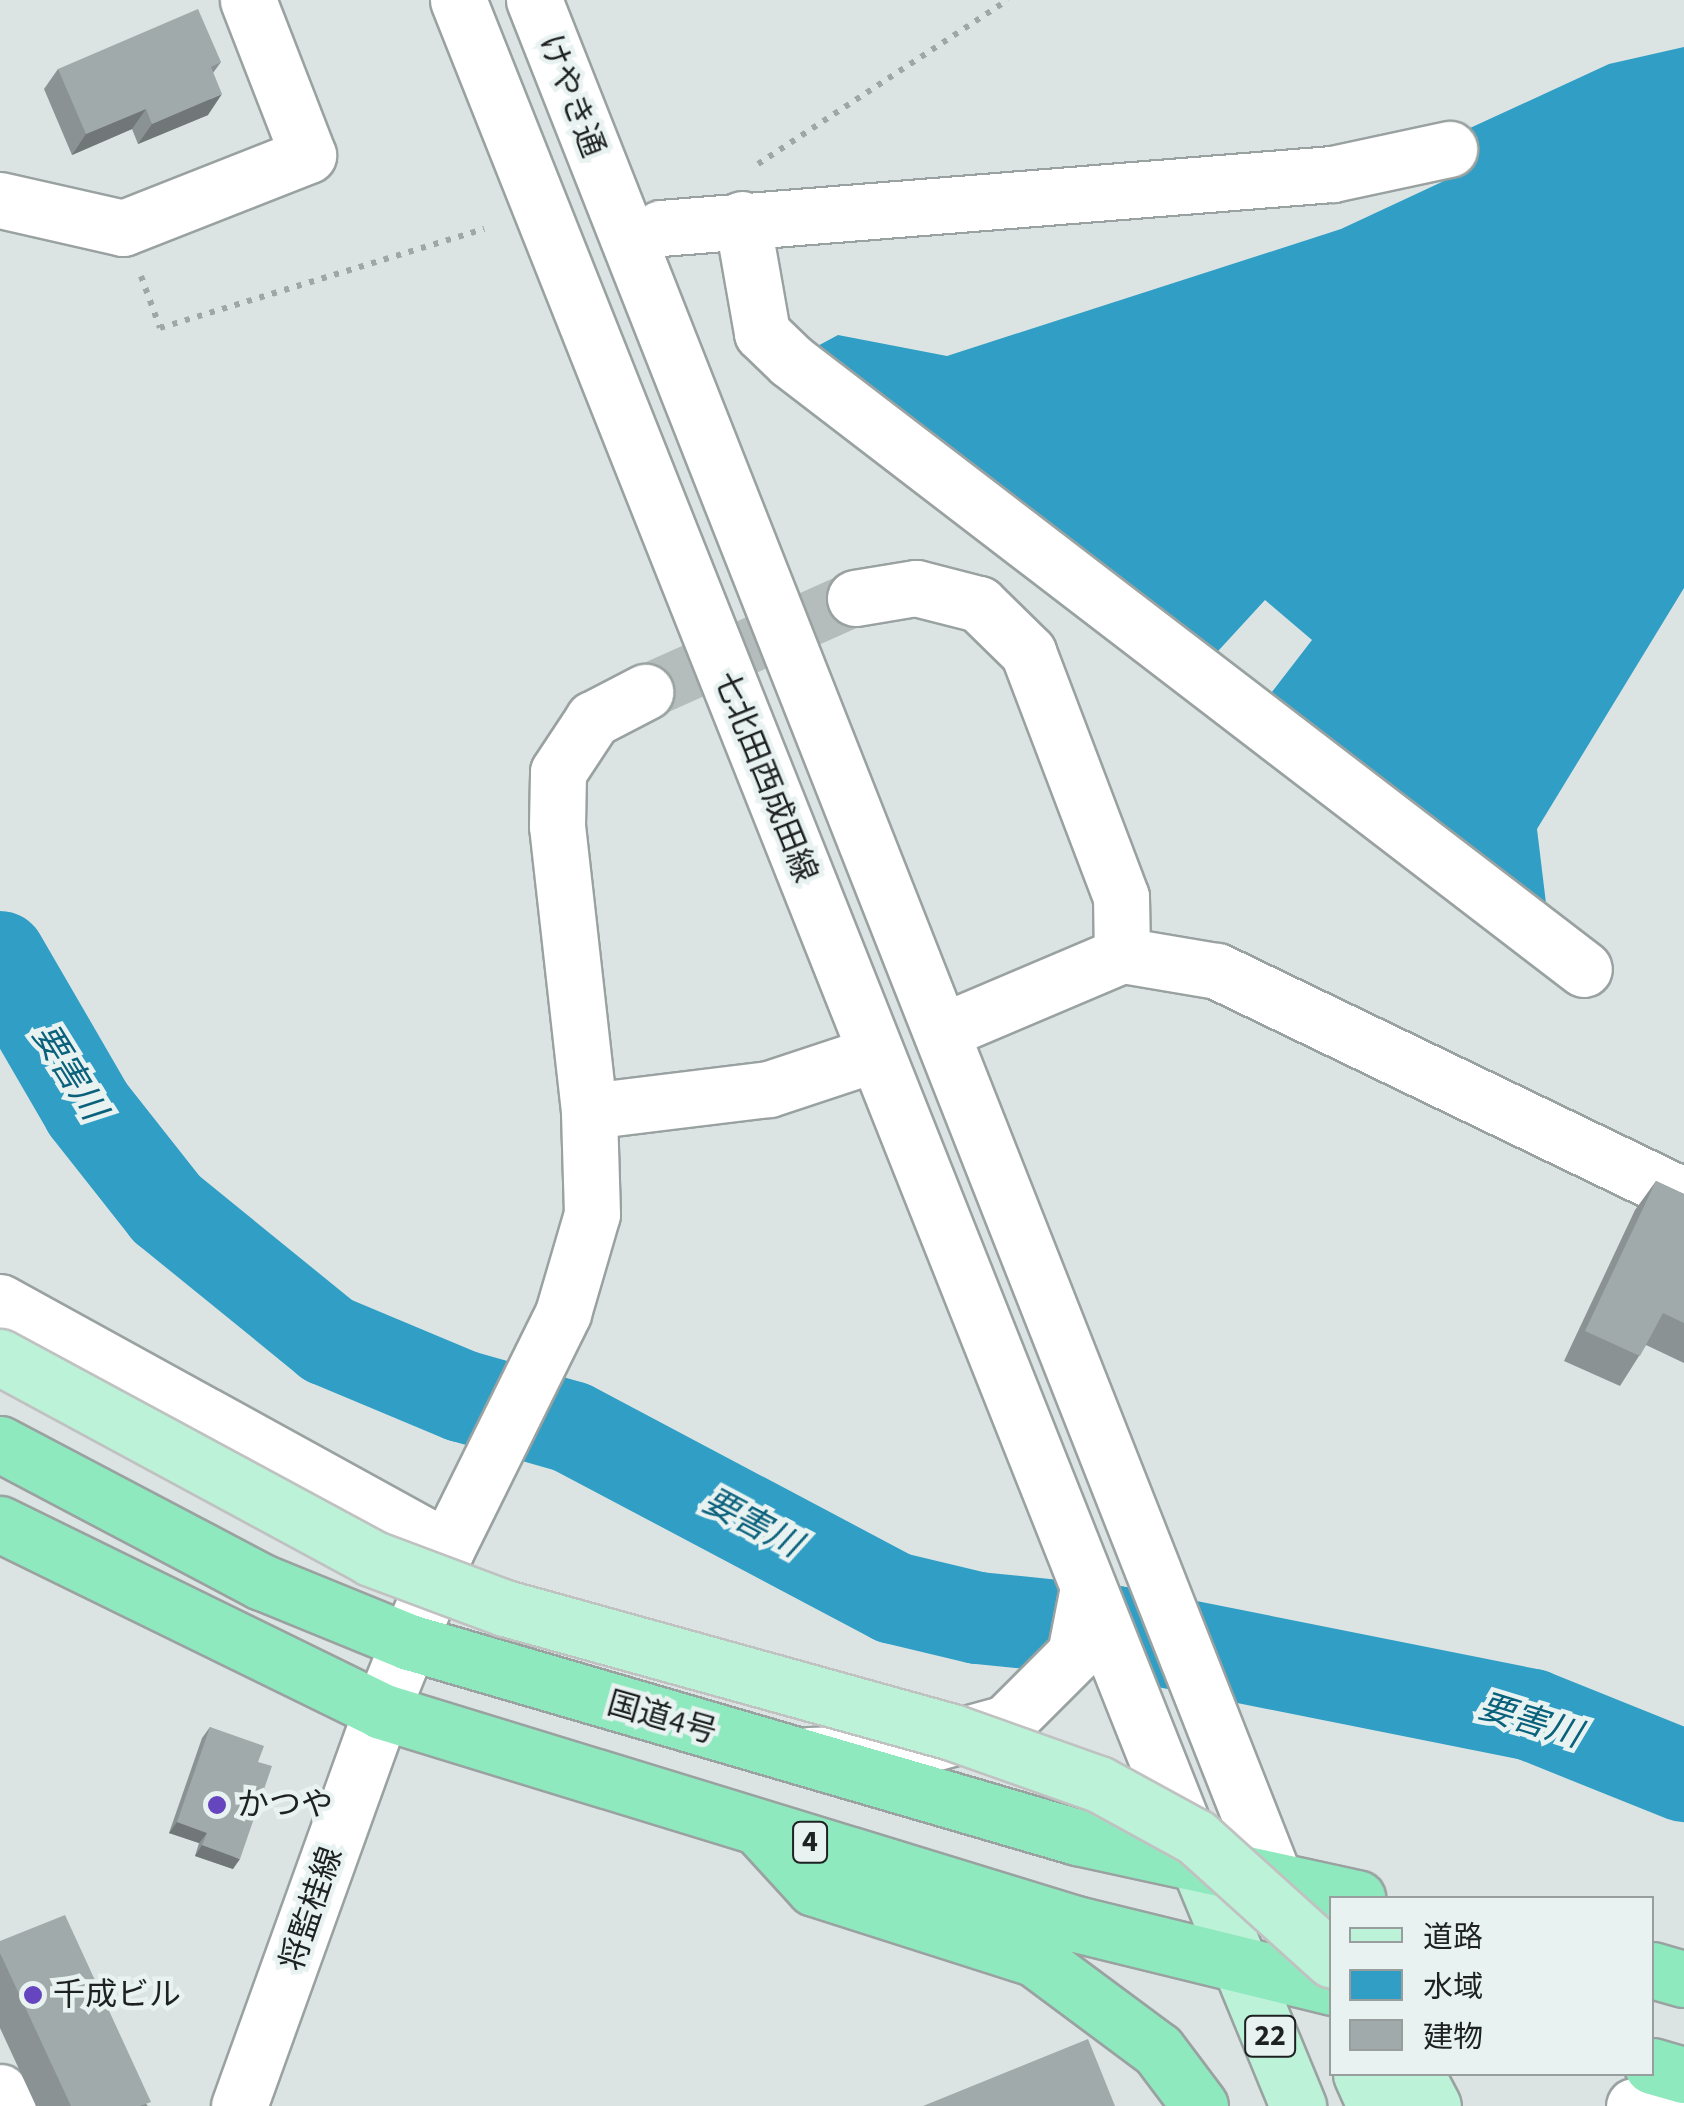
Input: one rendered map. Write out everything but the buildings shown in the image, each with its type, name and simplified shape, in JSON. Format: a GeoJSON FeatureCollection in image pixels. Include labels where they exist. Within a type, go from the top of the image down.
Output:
{"type":"FeatureCollection","features":[{"type":"Feature","properties":{"kind":"highway","name":"国道4号"},"geometry":{"type":"LineString","coordinates":[[0,1444],[262,1582],[409,1642],[1077,1837],[1349,1896]]}},
{"type":"Feature","properties":{"kind":"highway","name":"4"},"geometry":{"type":"LineString","coordinates":[[0,1524],[381,1712],[1039,1913],[1329,1985]]}},
{"type":"Feature","properties":{"kind":"highway"},"geometry":{"type":"LineString","coordinates":[[755,1824],[814,1888],[1034,1958],[1158,2050],[1200,2106]]}},
{"type":"Feature","properties":{"kind":"highway"},"geometry":{"type":"LineString","coordinates":[[1654,1971],[1684,1979]]}},
{"type":"Feature","properties":{"kind":"highway"},"geometry":{"type":"LineString","coordinates":[[1654,2067],[1684,2075]]}},
{"type":"Feature","properties":{"kind":"main road"},"geometry":{"type":"LineString","coordinates":[[0,1357],[371,1558],[506,1608],[952,1732],[1099,1784],[1196,1837],[1329,1985]]}},
{"type":"Feature","properties":{"kind":"main road","name":"22"},"geometry":{"type":"LineString","coordinates":[[1198,1863],[1298,2106]]}},
{"type":"Feature","properties":{"kind":"main road","name":"22"},"geometry":{"type":"LineString","coordinates":[[1276,1880],[1329,1985]]}},
{"type":"Feature","properties":{"kind":"main road"},"geometry":{"type":"LineString","coordinates":[[1361,2076],[1375,2106]]}},
{"type":"Feature","properties":{"kind":"main road"},"geometry":{"type":"LineString","coordinates":[[1417,2076],[1433,2106]]}},
{"type":"Feature","properties":{"kind":"street"},"geometry":{"type":"LineString","coordinates":[[0,200],[122,228],[308,155],[248,0]]}},
{"type":"Feature","properties":{"kind":"street","name":"七北田西成田線"},"geometry":{"type":"LineString","coordinates":[[458,0],[1198,1863]]}},
{"type":"Feature","properties":{"kind":"street","name":"けやき通"},"geometry":{"type":"LineString","coordinates":[[534,0],[943,1031],[1214,1736],[1276,1880]]}},
{"type":"Feature","properties":{"kind":"street"},"geometry":{"type":"LineString","coordinates":[[661,228],[743,196],[1332,174],[1449,149]]}},
{"type":"Feature","properties":{"kind":"street"},"geometry":{"type":"LineString","coordinates":[[743,196],[762,333],[791,361],[1584,970]]}},
{"type":"Feature","properties":{"kind":"street"},"geometry":{"type":"LineString","coordinates":[[855,598],[916,588],[980,604],[1028,652],[1121,897],[1122,956]]}},
{"type":"Feature","properties":{"kind":"street","name":"将監桂線"},"geometry":{"type":"LineString","coordinates":[[239,2106],[381,1712],[459,1524],[563,1312],[592,1214],[589,1111],[557,826],[558,772],[593,718],[645,692]]}},
{"type":"Feature","properties":{"kind":"street"},"geometry":{"type":"LineString","coordinates":[[943,1031],[1122,956],[1217,972],[1684,1196]]}},
{"type":"Feature","properties":{"kind":"street"},"geometry":{"type":"LineString","coordinates":[[589,1111],[769,1089],[875,1054]]}},
{"type":"Feature","properties":{"kind":"street"},"geometry":{"type":"LineString","coordinates":[[0,1302],[459,1524]]}},
{"type":"Feature","properties":{"kind":"street"},"geometry":{"type":"LineString","coordinates":[[791,1755],[900,1752],[1006,1722],[1076,1654],[1080,1574]]}},
{"type":"Feature","properties":{"kind":"street"},"geometry":{"type":"LineString","coordinates":[[0,2092],[8,2106]]}},
{"type":"Feature","properties":{"kind":"street"},"geometry":{"type":"LineString","coordinates":[[1634,2106],[1684,2106]]}},
{"type":"Feature","properties":{"kind":"path"},"geometry":{"type":"LineString","coordinates":[[743,196],[1008,0]]}},
{"type":"Feature","properties":{"kind":"path"},"geometry":{"type":"LineString","coordinates":[[122,228],[160,328],[484,230]]}},
{"type":"Feature","properties":{"kind":"water"},"geometry":{"type":"Polygon","coordinates":[[[1684,47],[1684,588],[1537,829],[1549,928],[1262,705],[1312,640],[1265,600],[1208,662],[799,356],[838,335],[947,356],[1341,229],[1474,167],[1470,128],[1609,64],[1684,47]]]}},
{"type":"Feature","properties":{"kind":"waterway","name":"要害川"},"geometry":{"type":"LineString","coordinates":[[0,957],[88,1109],[167,1209],[328,1340],[462,1396],[571,1427],[894,1598],[978,1618],[1117,1632],[1532,1715],[1684,1776]]}},
{"type":"Feature","properties":{"kind":"tunnel"},"geometry":{"type":"LineString","coordinates":[[645,692],[855,598]]}},
{"type":"Feature","properties":{"kind":"place","name":"かつや"},"geometry":{"type":"Point","coordinates":[217,1805]}},
{"type":"Feature","properties":{"kind":"place","name":"千成ビル"},"geometry":{"type":"Point","coordinates":[33,1995]}}]}
